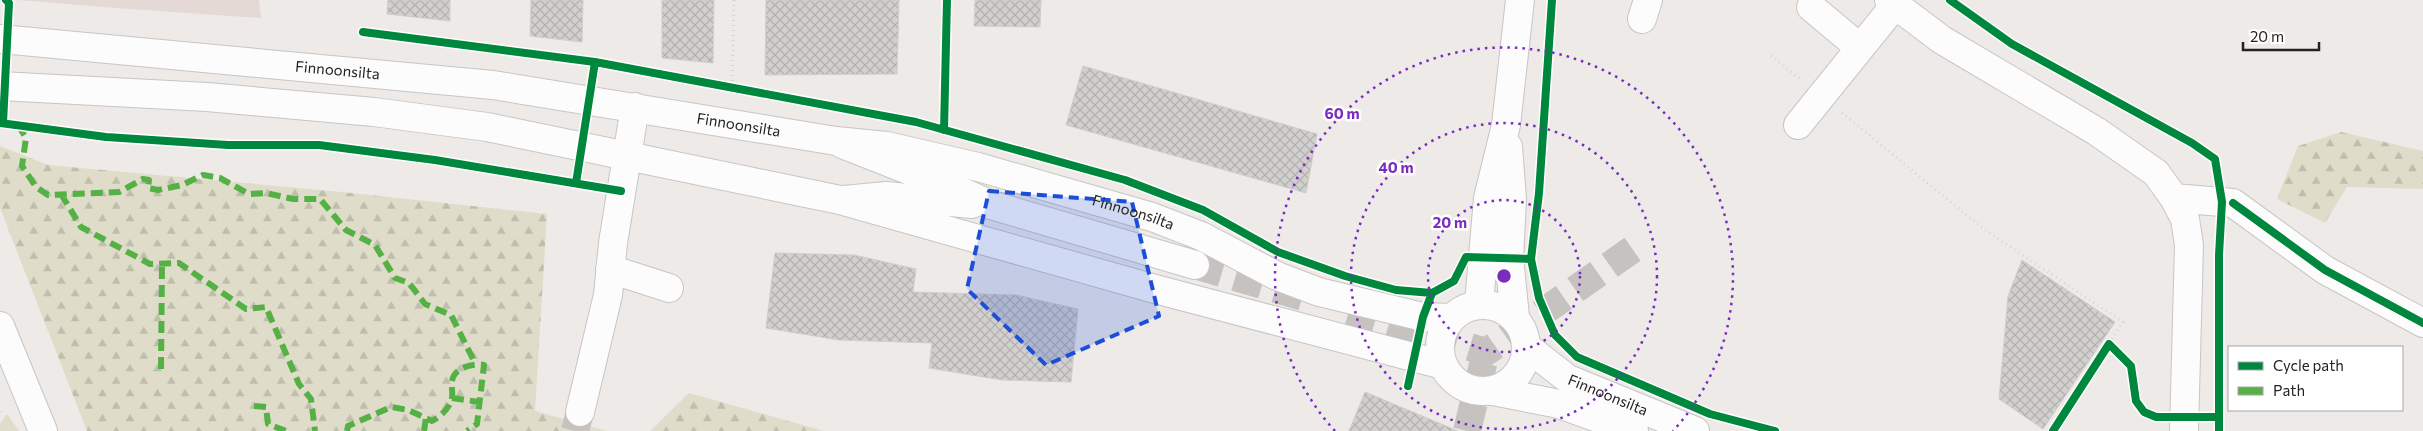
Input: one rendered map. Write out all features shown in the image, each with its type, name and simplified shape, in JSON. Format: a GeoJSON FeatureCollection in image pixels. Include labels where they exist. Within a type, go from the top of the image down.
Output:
{"type":"FeatureCollection","features":[{"type":"Feature","properties":{"kind":"main road"},"geometry":{"type":"LineString","coordinates":[[1479,304],[1488,198],[1506,125],[1520,0]]}},
{"type":"Feature","properties":{"kind":"main road"},"geometry":{"type":"LineString","coordinates":[[1798,125],[1860,48],[1892,2],[1942,40],[2096,132],[2156,173],[2174,198],[2185,219],[2189,245],[2184,431]]}},
{"type":"Feature","properties":{"kind":"main road"},"geometry":{"type":"LineString","coordinates":[[1811,7],[1860,48]]}},
{"type":"Feature","properties":{"kind":"main road","name":"Finnoonsilta"},"geometry":{"type":"LineString","coordinates":[[0,39],[493,85],[836,141],[887,146],[978,167],[1152,217],[1201,236],[1277,276],[1319,292],[1423,317],[1451,318]]}},
{"type":"Feature","properties":{"kind":"main road"},"geometry":{"type":"LineString","coordinates":[[0,86],[208,97],[374,112],[487,127],[840,200],[1155,289],[1443,365]]}},
{"type":"Feature","properties":{"kind":"main road"},"geometry":{"type":"LineString","coordinates":[[580,412],[608,295],[610,269],[635,107]]}},
{"type":"Feature","properties":{"kind":"main road"},"geometry":{"type":"LineString","coordinates":[[1506,125],[1512,199],[1509,258],[1515,317],[1527,347],[1525,362],[1518,374],[1508,384],[1493,391],[1478,392],[1464,387],[1451,378],[1443,365],[1440,349],[1443,332],[1451,318],[1464,309],[1479,304],[1498,307],[1515,317]]}},
{"type":"Feature","properties":{"kind":"main road"},"geometry":{"type":"LineString","coordinates":[[836,141],[954,188],[991,205],[1195,265]]}},
{"type":"Feature","properties":{"kind":"main road"},"geometry":{"type":"LineString","coordinates":[[840,200],[886,196],[991,205]]}},
{"type":"Feature","properties":{"kind":"main road"},"geometry":{"type":"LineString","coordinates":[[2174,198],[2233,203],[2325,270],[2423,323]]}},
{"type":"Feature","properties":{"kind":"main road"},"geometry":{"type":"LineString","coordinates":[[610,269],[669,288]]}},
{"type":"Feature","properties":{"kind":"main road"},"geometry":{"type":"LineString","coordinates":[[0,326],[43,431]]}},
{"type":"Feature","properties":{"kind":"main road","name":"Finnoonsilta"},"geometry":{"type":"LineString","coordinates":[[1527,347],[1568,379],[1695,431]]}},
{"type":"Feature","properties":{"kind":"main road","name":"Finnoonsilta"},"geometry":{"type":"LineString","coordinates":[[1493,391],[1559,404],[1634,431]]}},
{"type":"Feature","properties":{"kind":"path"},"geometry":{"type":"LineString","coordinates":[[732,86],[734,0]]}},
{"type":"Feature","properties":{"kind":"path"},"geometry":{"type":"LineString","coordinates":[[1772,56],[1804,82]]}},
{"type":"Feature","properties":{"kind":"path"},"geometry":{"type":"LineString","coordinates":[[723,85],[742,88]]}},
{"type":"Feature","properties":{"kind":"path"},"geometry":{"type":"LineString","coordinates":[[1837,109],[1985,230],[2123,322],[2106,342],[2104,352]]}},
{"type":"Feature","properties":{"kind":"path"},"geometry":{"type":"LineString","coordinates":[[2106,342],[2116,350]]}},
{"type":"Feature","properties":{"kind":"path"},"geometry":{"type":"LineString","coordinates":[[0,411],[0,416]]}},
{"type":"Feature","properties":{"kind":"highlighted area"},"geometry":{"type":"Polygon","coordinates":[[[989,191],[1132,202],[1159,316],[1046,365],[967,289],[989,191]]]}},
{"type":"Feature","properties":{"kind":"shaded area"},"geometry":{"type":"Polygon","coordinates":[[[17,0],[259,0],[261,18],[116,8],[17,0]]]}},
{"type":"Feature","properties":{"kind":"green space"},"geometry":{"type":"Polygon","coordinates":[[[2341,132],[2423,151],[2423,189],[2347,187],[2325,223],[2277,199],[2298,146],[2341,132]]]}},
{"type":"Feature","properties":{"kind":"green space"},"geometry":{"type":"Polygon","coordinates":[[[0,146],[48,165],[342,192],[547,214],[535,411],[607,431],[87,431],[0,208],[0,146]]]}},
{"type":"Feature","properties":{"kind":"green space"},"geometry":{"type":"Polygon","coordinates":[[[689,393],[824,431],[650,431],[689,393]]]}},
{"type":"Feature","properties":{"kind":"green space"},"geometry":{"type":"Polygon","coordinates":[[[7,414],[19,431],[0,431],[0,424],[7,414]]]}},
{"type":"Feature","properties":{"kind":"building"},"geometry":{"type":"Polygon","coordinates":[[[388,0],[450,0],[450,21],[387,14],[388,0]]]}},
{"type":"Feature","properties":{"kind":"building"},"geometry":{"type":"Polygon","coordinates":[[[531,0],[583,0],[582,42],[530,36],[531,0]]]}},
{"type":"Feature","properties":{"kind":"building"},"geometry":{"type":"Polygon","coordinates":[[[662,0],[714,0],[713,63],[662,58],[662,0]]]}},
{"type":"Feature","properties":{"kind":"building"},"geometry":{"type":"Polygon","coordinates":[[[766,0],[899,0],[897,74],[765,75],[766,0]]]}},
{"type":"Feature","properties":{"kind":"building"},"geometry":{"type":"Polygon","coordinates":[[[975,0],[1041,0],[1040,27],[974,26],[975,0]]]}},
{"type":"Feature","properties":{"kind":"building"},"geometry":{"type":"Polygon","coordinates":[[[1083,66],[1317,134],[1306,193],[1066,125],[1083,66]]]}},
{"type":"Feature","properties":{"kind":"building"},"geometry":{"type":"Polygon","coordinates":[[[775,253],[854,255],[916,269],[913,292],[1016,295],[1078,309],[1071,382],[1002,380],[929,368],[932,343],[839,340],[766,328],[775,253]]]}},
{"type":"Feature","properties":{"kind":"building"},"geometry":{"type":"Polygon","coordinates":[[[2022,260],[2115,322],[2043,429],[1999,399],[2008,296],[2022,260]]]}},
{"type":"Feature","properties":{"kind":"building"},"geometry":{"type":"Polygon","coordinates":[[[1365,392],[1458,431],[1349,431],[1365,392]]]}},
{"type":"Feature","properties":{"kind":"tunnel"},"geometry":{"type":"LineString","coordinates":[[1349,311],[1486,352],[1633,249]]}},
{"type":"Feature","properties":{"kind":"tunnel"},"geometry":{"type":"LineString","coordinates":[[1195,265],[1306,298]]}},
{"type":"Feature","properties":{"kind":"tunnel"},"geometry":{"type":"LineString","coordinates":[[1467,431],[1486,352]]}},
{"type":"Feature","properties":{"kind":"tunnel"},"geometry":{"type":"LineString","coordinates":[[575,431],[580,412]]}},
{"type":"Feature","properties":{"kind":"marked path"},"geometry":{"type":"LineString","coordinates":[[18,125],[26,138],[22,166],[36,187],[48,195],[119,192],[143,179],[149,180],[148,188],[158,190],[182,185],[203,175],[220,178],[249,194],[266,193],[293,199],[320,199],[346,230],[375,245],[395,278],[409,283],[425,304],[451,315],[475,363]]}},
{"type":"Feature","properties":{"kind":"marked path"},"geometry":{"type":"LineString","coordinates":[[61,194],[81,227],[150,264],[179,263],[246,309],[266,307],[299,384],[311,399],[315,431]]}},
{"type":"Feature","properties":{"kind":"marked path"},"geometry":{"type":"LineString","coordinates":[[161,369],[162,264]]}},
{"type":"Feature","properties":{"kind":"marked path"},"geometry":{"type":"LineString","coordinates":[[347,431],[348,426],[391,407],[408,410],[432,421],[442,414],[450,404],[452,381],[456,372],[470,365],[484,365],[477,424],[467,431]]}},
{"type":"Feature","properties":{"kind":"marked path"},"geometry":{"type":"LineString","coordinates":[[452,398],[479,402]]}},
{"type":"Feature","properties":{"kind":"marked path"},"geometry":{"type":"LineString","coordinates":[[254,406],[266,407],[268,424],[286,431]]}},
{"type":"Feature","properties":{"kind":"marked path"},"geometry":{"type":"LineString","coordinates":[[424,431],[426,418]]}},
{"type":"Feature","properties":{"kind":"cycle path"},"geometry":{"type":"LineString","coordinates":[[3,123],[9,3],[6,0]]}},
{"type":"Feature","properties":{"kind":"cycle path"},"geometry":{"type":"LineString","coordinates":[[944,130],[947,0]]}},
{"type":"Feature","properties":{"kind":"cycle path"},"geometry":{"type":"LineString","coordinates":[[1552,0],[1539,193],[1531,259],[1539,298],[1555,335],[1577,357],[1710,414],[1775,431]]}},
{"type":"Feature","properties":{"kind":"cycle path"},"geometry":{"type":"LineString","coordinates":[[1950,0],[2012,44],[2192,143],[2215,159],[2222,202],[2219,255],[2219,431]]}},
{"type":"Feature","properties":{"kind":"cycle path"},"geometry":{"type":"LineString","coordinates":[[363,32],[595,62],[916,122],[1125,180],[1203,210],[1278,252],[1345,276],[1396,290],[1432,293],[1454,281],[1466,257],[1531,259]]}},
{"type":"Feature","properties":{"kind":"cycle path"},"geometry":{"type":"LineString","coordinates":[[576,183],[595,62]]}},
{"type":"Feature","properties":{"kind":"cycle path"},"geometry":{"type":"LineString","coordinates":[[0,123],[106,137],[228,145],[319,145],[435,160],[621,191]]}},
{"type":"Feature","properties":{"kind":"cycle path"},"geometry":{"type":"LineString","coordinates":[[2233,203],[2325,270],[2423,323]]}},
{"type":"Feature","properties":{"kind":"cycle path"},"geometry":{"type":"LineString","coordinates":[[1408,386],[1423,317],[1432,293]]}},
{"type":"Feature","properties":{"kind":"cycle path"},"geometry":{"type":"LineString","coordinates":[[2053,431],[2109,344],[2131,366],[2136,401],[2144,412],[2156,417],[2219,417]]}}]}
